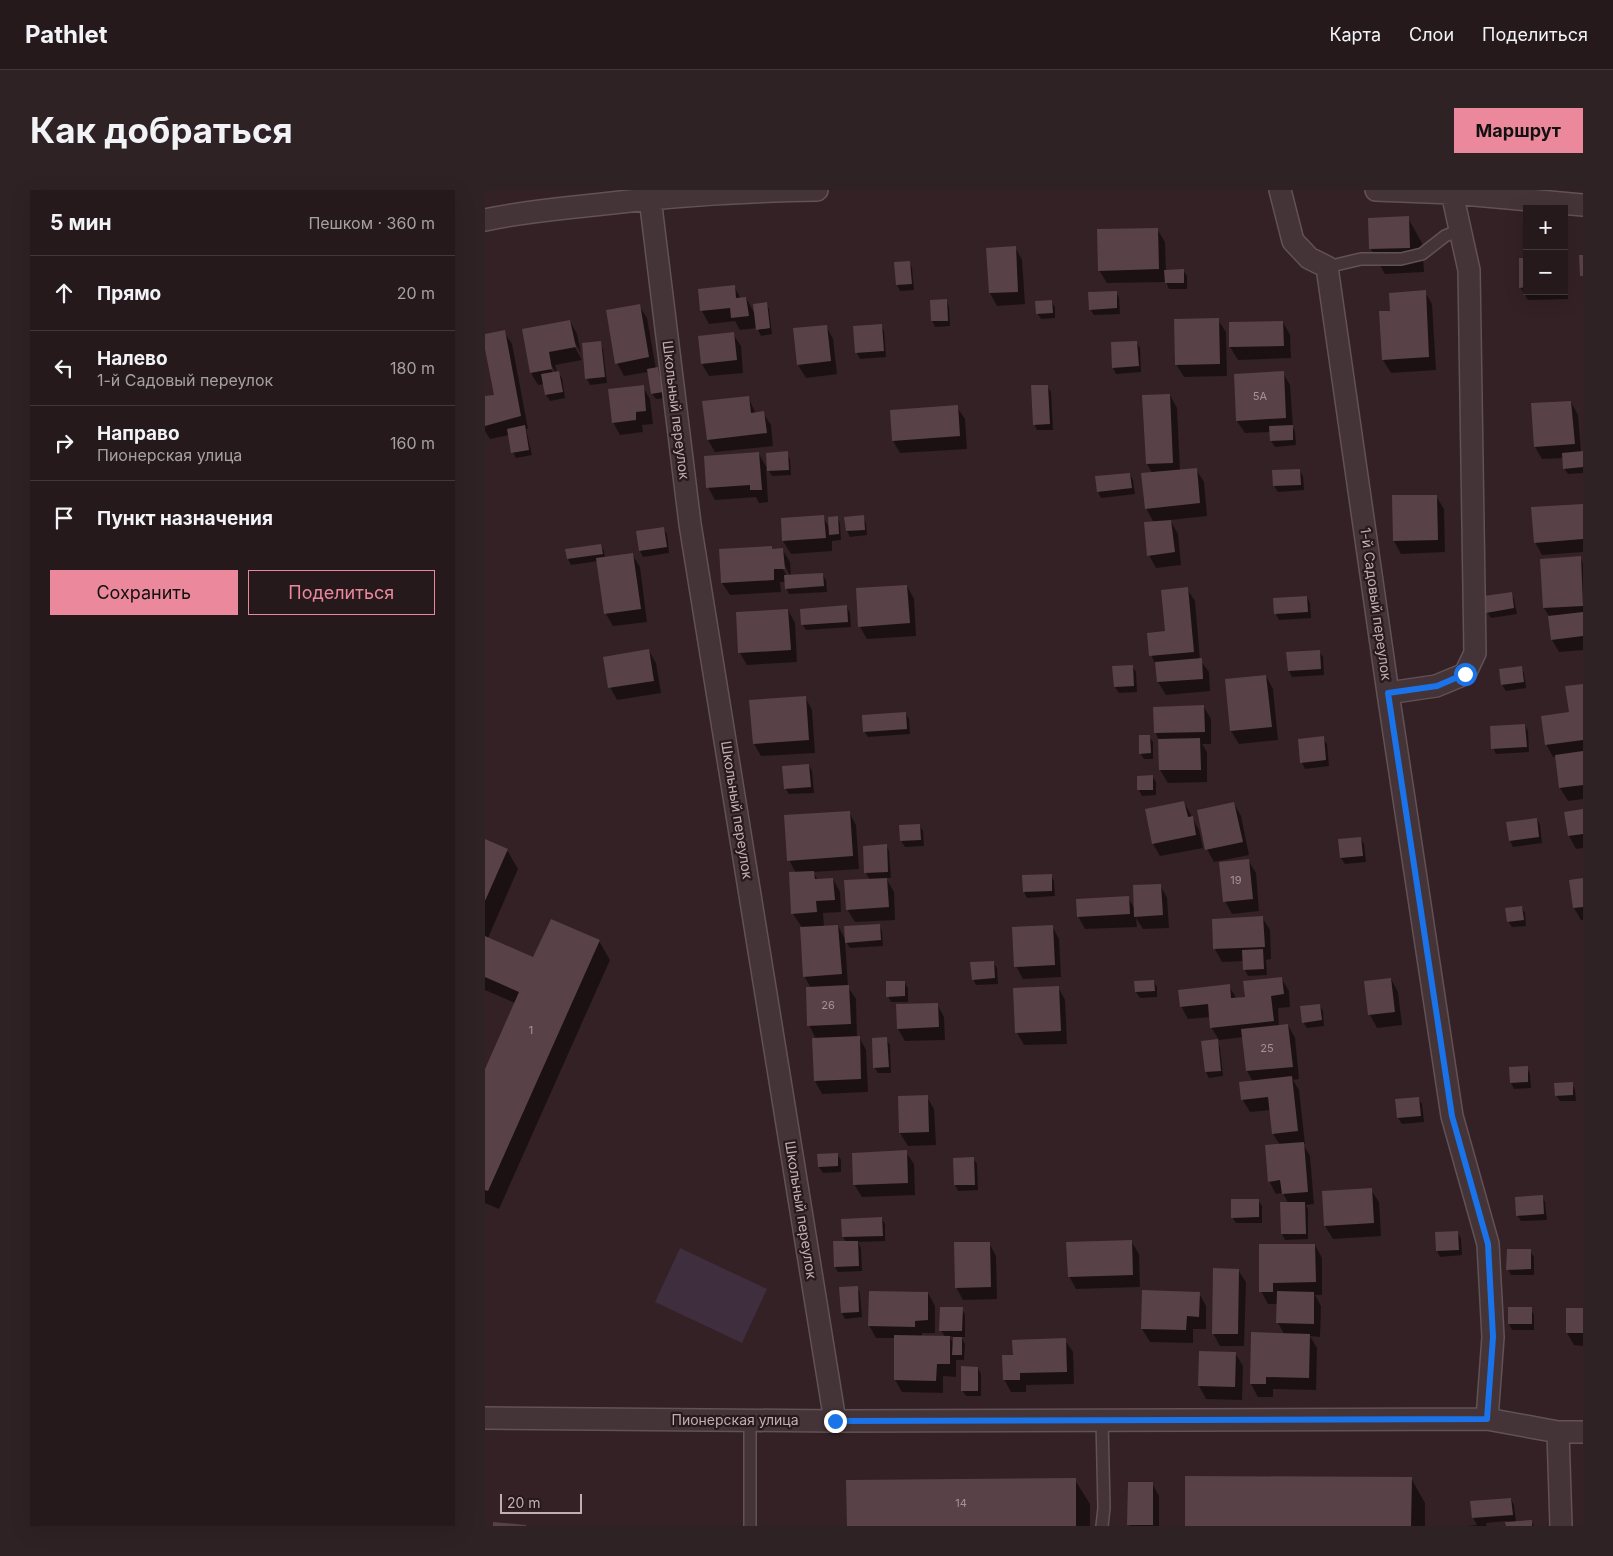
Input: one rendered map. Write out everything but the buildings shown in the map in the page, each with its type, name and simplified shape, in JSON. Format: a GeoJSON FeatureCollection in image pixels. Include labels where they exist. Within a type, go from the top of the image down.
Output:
{"type":"FeatureCollection","features":[{"type":"Feature","properties":{"kind":"street"},"geometry":{"type":"LineString","coordinates":[[485,220],[513,214],[650,198],[773,190],[817,190]]}},
{"type":"Feature","properties":{"kind":"street"},"geometry":{"type":"LineString","coordinates":[[1281,190],[1293,241],[1309,258],[1327,267]]}},
{"type":"Feature","properties":{"kind":"street"},"geometry":{"type":"LineString","coordinates":[[1376,190],[1452,193],[1583,205]]}},
{"type":"Feature","properties":{"kind":"street"},"geometry":{"type":"LineString","coordinates":[[1388,693],[1437,686],[1465,674],[1475,653],[1469,270],[1452,193]]}},
{"type":"Feature","properties":{"kind":"street","name":"Школьный переулок"},"geometry":{"type":"LineString","coordinates":[[650,198],[690,524],[835,1421]]}},
{"type":"Feature","properties":{"kind":"street","name":"1-й Садовый переулок"},"geometry":{"type":"LineString","coordinates":[[1327,267],[1388,693],[1452,1116],[1488,1244],[1493,1337],[1487,1419]]}},
{"type":"Feature","properties":{"kind":"street","name":"Пионерская улица"},"geometry":{"type":"LineString","coordinates":[[485,1418],[835,1421],[1487,1419],[1558,1432],[1583,1432]]}},
{"type":"Feature","properties":{"kind":"street"},"geometry":{"type":"LineString","coordinates":[[1558,1432],[1561,1526]]}},
{"type":"Feature","properties":{"kind":"lane"},"geometry":{"type":"LineString","coordinates":[[1327,267],[1361,259],[1401,259],[1422,254],[1445,236],[1461,230]]}},
{"type":"Feature","properties":{"kind":"lane"},"geometry":{"type":"LineString","coordinates":[[750,1420],[750,1526]]}},
{"type":"Feature","properties":{"kind":"lane"},"geometry":{"type":"LineString","coordinates":[[1102,1420],[1104,1508],[1102,1526]]}},
{"type":"Feature","properties":{"kind":"shaded area"},"geometry":{"type":"Polygon","coordinates":[[[680,1248],[767,1289],[742,1343],[655,1302],[680,1248]]]}},
{"type":"Feature","properties":{"kind":"route"},"geometry":{"type":"LineString","coordinates":[[835,1421],[1487,1419],[1493,1337],[1488,1244],[1452,1116],[1388,693],[1437,686],[1465,674]]}}]}
